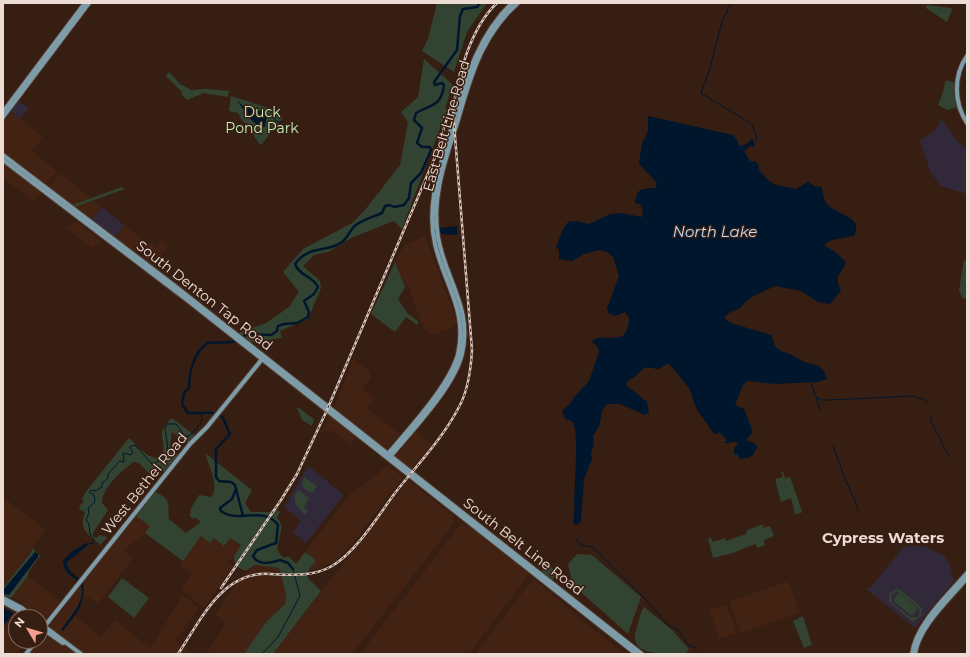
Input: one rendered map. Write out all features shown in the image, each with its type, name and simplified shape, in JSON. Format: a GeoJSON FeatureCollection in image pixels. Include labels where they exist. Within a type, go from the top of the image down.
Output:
{"type":"FeatureCollection","features":[{"type":"Feature","properties":{"kind":"main road"},"geometry":{"type":"LineString","coordinates":[[3,117],[5,111],[85,3]]}},
{"type":"Feature","properties":{"kind":"main road"},"geometry":{"type":"LineString","coordinates":[[5,111],[89,3]]}},
{"type":"Feature","properties":{"kind":"main road","name":"East Belt Line Road"},"geometry":{"type":"LineString","coordinates":[[388,457],[443,385],[460,352],[461,313],[436,237],[432,213],[434,189],[476,64],[493,32],[512,3]]}},
{"type":"Feature","properties":{"kind":"main road","name":"East Belt Line Road"},"geometry":{"type":"LineString","coordinates":[[436,237],[438,188],[469,69],[482,41],[507,11],[518,3]]}},
{"type":"Feature","properties":{"kind":"main road"},"geometry":{"type":"LineString","coordinates":[[967,56],[960,69],[957,86],[958,100],[967,123]]}},
{"type":"Feature","properties":{"kind":"main road"},"geometry":{"type":"LineString","coordinates":[[967,60],[961,76],[959,91],[961,105],[967,118]]}},
{"type":"Feature","properties":{"kind":"main road"},"geometry":{"type":"LineString","coordinates":[[461,84],[469,69]]}},
{"type":"Feature","properties":{"kind":"main road","name":"South Denton Tap Road"},"geometry":{"type":"LineString","coordinates":[[3,155],[5,160],[232,333],[388,457]]}},
{"type":"Feature","properties":{"kind":"main road"},"geometry":{"type":"LineString","coordinates":[[432,213],[436,216]]}},
{"type":"Feature","properties":{"kind":"main road","name":"West Bethel Road"},"geometry":{"type":"LineString","coordinates":[[48,623],[190,444],[213,420],[248,375],[249,371],[262,357]]}},
{"type":"Feature","properties":{"kind":"main road","name":"South Belt Line Road"},"geometry":{"type":"LineString","coordinates":[[388,457],[593,618],[636,654]]}},
{"type":"Feature","properties":{"kind":"main road"},"geometry":{"type":"LineString","coordinates":[[916,654],[918,643],[924,631],[967,573]]}},
{"type":"Feature","properties":{"kind":"main road"},"geometry":{"type":"LineString","coordinates":[[912,654],[920,632],[967,578]]}},
{"type":"Feature","properties":{"kind":"main road"},"geometry":{"type":"LineString","coordinates":[[3,598],[23,609]]}},
{"type":"Feature","properties":{"kind":"main road"},"geometry":{"type":"LineString","coordinates":[[3,602],[16,609]]}},
{"type":"Feature","properties":{"kind":"main road","name":"South Belt Line Road"},"geometry":{"type":"LineString","coordinates":[[593,618],[642,654]]}},
{"type":"Feature","properties":{"kind":"main road"},"geometry":{"type":"LineString","coordinates":[[48,632],[80,654]]}},
{"type":"Feature","properties":{"kind":"main road"},"geometry":{"type":"LineString","coordinates":[[69,646],[76,654]]}},
{"type":"Feature","properties":{"kind":"shaded area"},"geometry":{"type":"Polygon","coordinates":[[[19,101],[29,108],[20,119],[11,111],[19,101]]]}},
{"type":"Feature","properties":{"kind":"shaded area"},"geometry":{"type":"Polygon","coordinates":[[[11,111],[43,137],[32,151],[57,171],[47,183],[44,183],[3,153],[3,121],[11,111]]]}},
{"type":"Feature","properties":{"kind":"shaded area"},"geometry":{"type":"Polygon","coordinates":[[[942,119],[956,140],[967,150],[967,194],[941,186],[930,171],[920,140],[934,132],[942,119]]]}},
{"type":"Feature","properties":{"kind":"shaded area"},"geometry":{"type":"Polygon","coordinates":[[[3,163],[41,192],[34,202],[9,182],[3,180],[3,163]]]}},
{"type":"Feature","properties":{"kind":"shaded area"},"geometry":{"type":"Polygon","coordinates":[[[60,173],[91,198],[72,205],[49,187],[60,173]]]}},
{"type":"Feature","properties":{"kind":"shaded area"},"geometry":{"type":"Polygon","coordinates":[[[94,200],[102,207],[91,220],[75,207],[94,200]]]}},
{"type":"Feature","properties":{"kind":"shaded area"},"geometry":{"type":"Polygon","coordinates":[[[102,207],[124,225],[114,239],[91,220],[102,207]]]}},
{"type":"Feature","properties":{"kind":"shaded area"},"geometry":{"type":"Polygon","coordinates":[[[76,221],[101,241],[92,248],[66,228],[76,221]]]}},
{"type":"Feature","properties":{"kind":"shaded area"},"geometry":{"type":"Polygon","coordinates":[[[124,225],[144,241],[135,252],[132,252],[114,239],[124,225]]]}},
{"type":"Feature","properties":{"kind":"shaded area"},"geometry":{"type":"Polygon","coordinates":[[[425,236],[457,322],[456,325],[432,335],[424,329],[408,286],[405,287],[395,262],[405,245],[425,236]]]}},
{"type":"Feature","properties":{"kind":"shaded area"},"geometry":{"type":"Polygon","coordinates":[[[162,240],[169,246],[152,267],[140,258],[150,242],[157,247],[162,240]]]}},
{"type":"Feature","properties":{"kind":"shaded area"},"geometry":{"type":"Polygon","coordinates":[[[353,359],[370,372],[371,378],[362,389],[375,398],[367,409],[400,434],[389,448],[385,448],[334,407],[353,359]]]}},
{"type":"Feature","properties":{"kind":"shaded area"},"geometry":{"type":"Polygon","coordinates":[[[329,415],[357,436],[350,445],[331,430],[322,432],[329,415]]]}},
{"type":"Feature","properties":{"kind":"shaded area"},"geometry":{"type":"Polygon","coordinates":[[[415,431],[432,444],[411,471],[394,457],[394,454],[415,431]]]}},
{"type":"Feature","properties":{"kind":"shaded area"},"geometry":{"type":"Polygon","coordinates":[[[387,465],[403,477],[351,546],[336,560],[322,567],[309,571],[316,560],[305,552],[351,493],[377,475],[387,465]]]}},
{"type":"Feature","properties":{"kind":"shaded area"},"geometry":{"type":"Polygon","coordinates":[[[308,466],[344,495],[306,543],[293,532],[301,521],[284,507],[308,466]]]}},
{"type":"Feature","properties":{"kind":"shaded area"},"geometry":{"type":"Polygon","coordinates":[[[408,480],[453,516],[454,523],[352,654],[273,654],[408,480]]]}},
{"type":"Feature","properties":{"kind":"shaded area"},"geometry":{"type":"Polygon","coordinates":[[[3,497],[46,530],[3,588],[3,497]]]}},
{"type":"Feature","properties":{"kind":"shaded area"},"geometry":{"type":"Polygon","coordinates":[[[136,516],[150,526],[138,542],[135,540],[125,551],[133,558],[98,604],[90,597],[85,597],[75,616],[101,637],[115,620],[150,648],[183,595],[199,608],[175,641],[195,654],[27,654],[31,649],[48,649],[48,628],[117,538],[136,516]]]}},
{"type":"Feature","properties":{"kind":"shaded area"},"geometry":{"type":"Polygon","coordinates":[[[461,524],[470,525],[529,574],[469,654],[360,654],[461,524]]]}},
{"type":"Feature","properties":{"kind":"shaded area"},"geometry":{"type":"Polygon","coordinates":[[[201,536],[230,538],[241,545],[228,563],[233,567],[204,608],[181,589],[192,574],[180,565],[201,536]]]}},
{"type":"Feature","properties":{"kind":"shaded area"},"geometry":{"type":"Polygon","coordinates":[[[907,546],[924,546],[943,555],[950,564],[952,576],[955,580],[915,628],[866,589],[871,587],[902,549],[907,546]]]}},
{"type":"Feature","properties":{"kind":"shaded area"},"geometry":{"type":"Polygon","coordinates":[[[255,565],[279,568],[286,594],[285,604],[266,622],[244,654],[206,654],[226,623],[215,615],[237,582],[255,565]]]}},
{"type":"Feature","properties":{"kind":"shaded area"},"geometry":{"type":"Polygon","coordinates":[[[28,576],[60,601],[48,616],[48,609],[29,609],[12,596],[28,576]]]}},
{"type":"Feature","properties":{"kind":"shaded area"},"geometry":{"type":"Polygon","coordinates":[[[533,579],[614,646],[629,654],[475,654],[533,579]]]}},
{"type":"Feature","properties":{"kind":"shaded area"},"geometry":{"type":"Polygon","coordinates":[[[788,581],[800,613],[741,633],[729,602],[788,581]]]}},
{"type":"Feature","properties":{"kind":"shaded area"},"geometry":{"type":"Polygon","coordinates":[[[726,604],[737,633],[719,639],[709,610],[726,604]]]}},
{"type":"Feature","properties":{"kind":"shaded area"},"geometry":{"type":"Polygon","coordinates":[[[8,623],[8,649],[21,649],[17,654],[3,654],[3,629],[8,623]]]}},
{"type":"Feature","properties":{"kind":"green space"},"geometry":{"type":"Polygon","coordinates":[[[437,3],[487,3],[467,32],[454,72],[422,51],[428,39],[437,3]]]}},
{"type":"Feature","properties":{"kind":"green space"},"geometry":{"type":"Polygon","coordinates":[[[927,5],[951,8],[952,10],[947,22],[926,8],[927,5]]]}},
{"type":"Feature","properties":{"kind":"green space"},"geometry":{"type":"Polygon","coordinates":[[[424,59],[453,85],[445,108],[447,110],[402,229],[394,221],[353,237],[328,252],[314,255],[303,266],[320,281],[321,288],[308,319],[280,331],[282,338],[250,342],[238,333],[266,323],[289,307],[299,292],[283,272],[303,249],[352,223],[365,210],[400,165],[408,122],[401,112],[418,97],[424,59]]]}},
{"type":"Feature","properties":{"kind":"green space"},"geometry":{"type":"Polygon","coordinates":[[[169,72],[180,84],[191,90],[206,89],[229,91],[228,97],[204,93],[187,100],[181,94],[182,92],[166,76],[169,72]]]}},
{"type":"Feature","properties":{"kind":"green space"},"geometry":{"type":"Polygon","coordinates":[[[947,80],[955,83],[958,107],[948,110],[938,105],[945,82],[947,80]]]}},
{"type":"Feature","properties":{"kind":"green space","name":"Duck Pond Park"},"geometry":{"type":"Polygon","coordinates":[[[231,96],[272,109],[283,118],[261,145],[238,113],[229,111],[231,96]]]}},
{"type":"Feature","properties":{"kind":"green space"},"geometry":{"type":"Polygon","coordinates":[[[122,187],[125,189],[75,207],[72,205],[122,187]]]}},
{"type":"Feature","properties":{"kind":"green space"},"geometry":{"type":"Polygon","coordinates":[[[964,260],[967,262],[967,299],[962,298],[959,290],[964,260]]]}},
{"type":"Feature","properties":{"kind":"green space"},"geometry":{"type":"Polygon","coordinates":[[[395,262],[405,287],[398,299],[408,314],[418,321],[418,323],[417,325],[406,317],[395,332],[371,314],[395,262]]]}},
{"type":"Feature","properties":{"kind":"green space"},"geometry":{"type":"Polygon","coordinates":[[[297,408],[314,419],[312,426],[302,420],[297,408]]]}},
{"type":"Feature","properties":{"kind":"green space"},"geometry":{"type":"Polygon","coordinates":[[[172,418],[195,436],[189,444],[172,432],[170,447],[179,456],[166,472],[162,471],[161,466],[158,466],[156,472],[157,475],[153,478],[139,463],[133,462],[113,480],[105,491],[102,503],[108,510],[93,533],[93,536],[96,538],[100,535],[107,537],[101,545],[88,534],[84,527],[83,518],[85,512],[79,509],[81,504],[84,502],[82,498],[129,438],[148,455],[157,458],[162,457],[163,429],[172,418]]]}},
{"type":"Feature","properties":{"kind":"green space"},"geometry":{"type":"Polygon","coordinates":[[[205,453],[252,490],[245,503],[251,512],[270,512],[274,508],[280,512],[277,517],[282,526],[277,548],[280,555],[285,558],[288,556],[296,564],[305,552],[316,560],[307,573],[308,578],[321,591],[273,654],[244,654],[266,622],[285,604],[286,594],[279,568],[255,565],[246,571],[235,566],[234,556],[241,545],[230,538],[224,546],[214,538],[210,543],[201,536],[183,561],[145,533],[150,526],[136,516],[155,492],[164,497],[168,502],[169,519],[186,533],[201,522],[195,517],[193,519],[189,515],[191,513],[190,510],[199,495],[211,497],[214,493],[214,482],[205,453]]]}},
{"type":"Feature","properties":{"kind":"green space"},"geometry":{"type":"Polygon","coordinates":[[[781,472],[783,472],[785,478],[790,477],[802,511],[801,513],[795,514],[791,498],[781,502],[775,479],[783,477],[781,472]]]}},
{"type":"Feature","properties":{"kind":"green space"},"geometry":{"type":"Polygon","coordinates":[[[304,477],[317,486],[312,493],[303,488],[302,484],[304,477]]]}},
{"type":"Feature","properties":{"kind":"green space"},"geometry":{"type":"Polygon","coordinates":[[[298,490],[309,498],[304,507],[308,511],[305,515],[295,503],[295,494],[298,490]]]}},
{"type":"Feature","properties":{"kind":"green space"},"geometry":{"type":"Polygon","coordinates":[[[764,524],[762,528],[770,526],[774,536],[764,540],[765,545],[758,548],[755,544],[733,553],[713,558],[708,539],[711,538],[713,542],[725,538],[726,541],[746,534],[747,530],[764,524]]]}},
{"type":"Feature","properties":{"kind":"green space"},"geometry":{"type":"Polygon","coordinates":[[[32,548],[40,556],[29,571],[28,576],[11,598],[3,595],[3,588],[32,551],[32,548]]]}},
{"type":"Feature","properties":{"kind":"green space"},"geometry":{"type":"Polygon","coordinates":[[[577,554],[592,555],[641,597],[628,634],[573,585],[568,564],[577,554]]]}},
{"type":"Feature","properties":{"kind":"green space"},"geometry":{"type":"Polygon","coordinates":[[[548,563],[556,573],[552,581],[541,572],[548,563]]]}},
{"type":"Feature","properties":{"kind":"green space"},"geometry":{"type":"Polygon","coordinates":[[[122,578],[149,598],[134,618],[108,597],[122,578]]]}},
{"type":"Feature","properties":{"kind":"green space"},"geometry":{"type":"Polygon","coordinates":[[[897,589],[902,591],[922,608],[921,616],[913,622],[889,602],[889,594],[897,589]],[[897,591],[891,595],[892,603],[910,617],[918,617],[920,613],[918,607],[897,591]]]}},
{"type":"Feature","properties":{"kind":"green space"},"geometry":{"type":"Polygon","coordinates":[[[899,593],[918,608],[912,616],[893,601],[899,593]]]}},
{"type":"Feature","properties":{"kind":"green space"},"geometry":{"type":"Polygon","coordinates":[[[644,607],[671,629],[689,649],[685,654],[649,652],[641,649],[636,644],[635,637],[644,607]]]}},
{"type":"Feature","properties":{"kind":"green space"},"geometry":{"type":"Polygon","coordinates":[[[803,616],[812,645],[804,648],[793,621],[803,616]]]}},
{"type":"Feature","properties":{"kind":"water"},"geometry":{"type":"Polygon","coordinates":[[[237,100],[244,107],[251,108],[253,114],[259,111],[265,111],[267,114],[265,127],[260,127],[250,119],[237,100]]]}},
{"type":"Feature","properties":{"kind":"water","name":"North Lake"},"geometry":{"type":"Polygon","coordinates":[[[648,116],[733,135],[738,141],[739,147],[748,143],[752,139],[755,147],[750,146],[744,151],[750,161],[755,161],[759,165],[759,170],[769,181],[776,185],[796,189],[808,182],[816,187],[821,186],[827,204],[853,220],[856,224],[856,229],[854,236],[832,240],[825,244],[826,247],[834,251],[846,262],[838,277],[841,291],[830,304],[818,302],[801,291],[775,286],[750,298],[740,308],[729,313],[724,318],[731,323],[771,335],[775,346],[779,350],[804,362],[819,366],[824,371],[827,379],[817,382],[775,384],[748,381],[743,385],[735,405],[744,409],[753,432],[746,440],[754,443],[757,447],[753,455],[748,458],[740,459],[738,455],[734,454],[734,449],[738,442],[724,443],[727,440],[719,432],[715,435],[697,410],[689,388],[670,365],[667,364],[659,369],[644,368],[635,377],[628,381],[626,385],[647,402],[649,412],[645,415],[620,404],[607,404],[602,411],[599,427],[593,436],[594,444],[591,453],[592,459],[584,479],[581,520],[579,524],[575,525],[573,520],[576,450],[575,429],[572,422],[565,419],[562,411],[570,404],[575,396],[589,381],[599,352],[597,346],[592,342],[593,340],[599,338],[616,338],[621,336],[628,328],[629,318],[625,312],[615,316],[609,314],[607,308],[619,276],[613,257],[607,252],[599,250],[584,254],[572,261],[559,259],[559,250],[556,247],[563,229],[568,222],[576,221],[589,224],[610,214],[621,213],[642,217],[643,211],[640,204],[635,203],[638,192],[647,188],[655,188],[657,183],[639,164],[642,143],[648,131],[648,116]]]}},
{"type":"Feature","properties":{"kind":"water"},"geometry":{"type":"Polygon","coordinates":[[[457,226],[457,235],[441,234],[439,228],[457,226]]]}},
{"type":"Feature","properties":{"kind":"water"},"geometry":{"type":"Polygon","coordinates":[[[86,543],[88,545],[66,563],[70,571],[83,582],[84,590],[79,609],[63,631],[61,630],[78,606],[82,593],[81,587],[77,581],[64,568],[63,561],[71,552],[86,543]]]}},
{"type":"Feature","properties":{"kind":"water"},"geometry":{"type":"Polygon","coordinates":[[[35,552],[38,554],[38,557],[9,595],[4,594],[3,590],[35,552]]]}},
{"type":"Feature","properties":{"kind":"water"},"geometry":{"type":"Polygon","coordinates":[[[3,607],[8,610],[8,620],[3,626],[3,607]]]}},
{"type":"Feature","properties":{"kind":"waterway"},"geometry":{"type":"LineString","coordinates":[[243,516],[235,485],[231,482],[219,481],[216,477],[216,449],[230,434],[224,420],[222,417],[215,414],[188,413],[182,404],[184,393],[189,388],[193,363],[202,347],[207,343],[232,342],[248,334],[271,335],[277,331],[278,326],[297,323],[308,317],[309,312],[304,301],[314,294],[318,287],[316,283],[300,271],[295,264],[301,258],[313,251],[331,247],[342,242],[354,227],[362,221],[382,213],[385,206],[390,205],[394,207],[404,205],[409,198],[411,183],[421,173],[431,150],[430,147],[422,147],[417,143],[422,128],[414,120],[416,113],[435,104],[441,97],[444,85],[442,83],[435,85],[434,82],[457,50],[460,16],[463,9],[477,7],[480,3]]}},
{"type":"Feature","properties":{"kind":"waterway"},"geometry":{"type":"LineString","coordinates":[[731,3],[722,22],[710,68],[701,93],[750,123],[753,126],[757,139],[753,143]]}},
{"type":"Feature","properties":{"kind":"waterway"},"geometry":{"type":"LineString","coordinates":[[273,116],[276,121],[281,123]]}},
{"type":"Feature","properties":{"kind":"waterway"},"geometry":{"type":"LineString","coordinates":[[810,381],[816,397],[821,400],[913,396],[929,403]]}},
{"type":"Feature","properties":{"kind":"waterway"},"geometry":{"type":"LineString","coordinates":[[816,397],[820,410]]}},
{"type":"Feature","properties":{"kind":"waterway"},"geometry":{"type":"LineString","coordinates":[[200,412],[202,418],[201,424]]}},
{"type":"Feature","properties":{"kind":"waterway"},"geometry":{"type":"LineString","coordinates":[[931,416],[931,421],[949,457]]}},
{"type":"Feature","properties":{"kind":"waterway"},"geometry":{"type":"LineString","coordinates":[[87,544],[94,543],[94,539],[90,534],[89,524],[86,520],[89,513],[88,508],[95,502],[94,495],[89,492],[92,490],[95,491],[102,487],[102,483],[108,478],[108,474],[120,461],[124,462],[123,453],[131,455],[133,452],[129,447],[135,445],[152,464],[159,461],[166,454],[167,445],[165,428],[167,424],[176,424],[185,436],[189,436],[199,426]]}},
{"type":"Feature","properties":{"kind":"waterway"},"geometry":{"type":"LineString","coordinates":[[833,446],[845,479],[857,505],[858,511]]}},
{"type":"Feature","properties":{"kind":"waterway"},"geometry":{"type":"LineString","coordinates":[[236,489],[232,499],[220,508],[221,511],[228,515],[235,516],[266,516],[278,525],[276,543],[257,550],[253,556],[255,559],[265,563],[280,560],[288,563],[293,569]]}},
{"type":"Feature","properties":{"kind":"waterway"},"geometry":{"type":"LineString","coordinates":[[576,539],[580,545],[593,547],[649,603],[668,625],[678,630],[688,645],[696,648]]}},
{"type":"Feature","properties":{"kind":"waterway"},"geometry":{"type":"LineString","coordinates":[[262,654],[278,637],[300,596],[293,569]]}},
{"type":"Feature","properties":{"kind":"railway"},"geometry":{"type":"LineString","coordinates":[[178,654],[215,600],[226,589],[239,580],[253,575],[310,574],[325,570],[341,560],[350,552],[395,493],[431,450],[455,415],[461,403],[469,377],[472,350],[453,111],[458,83],[467,53],[480,25],[497,3]]}},
{"type":"Feature","properties":{"kind":"railway"},"geometry":{"type":"LineString","coordinates":[[221,588],[297,474],[327,410],[436,155],[450,108]]}},
{"type":"Feature","properties":{"kind":"district","name":"Cypress Waters"},"geometry":{"type":"Point","coordinates":[883,539]}}]}
